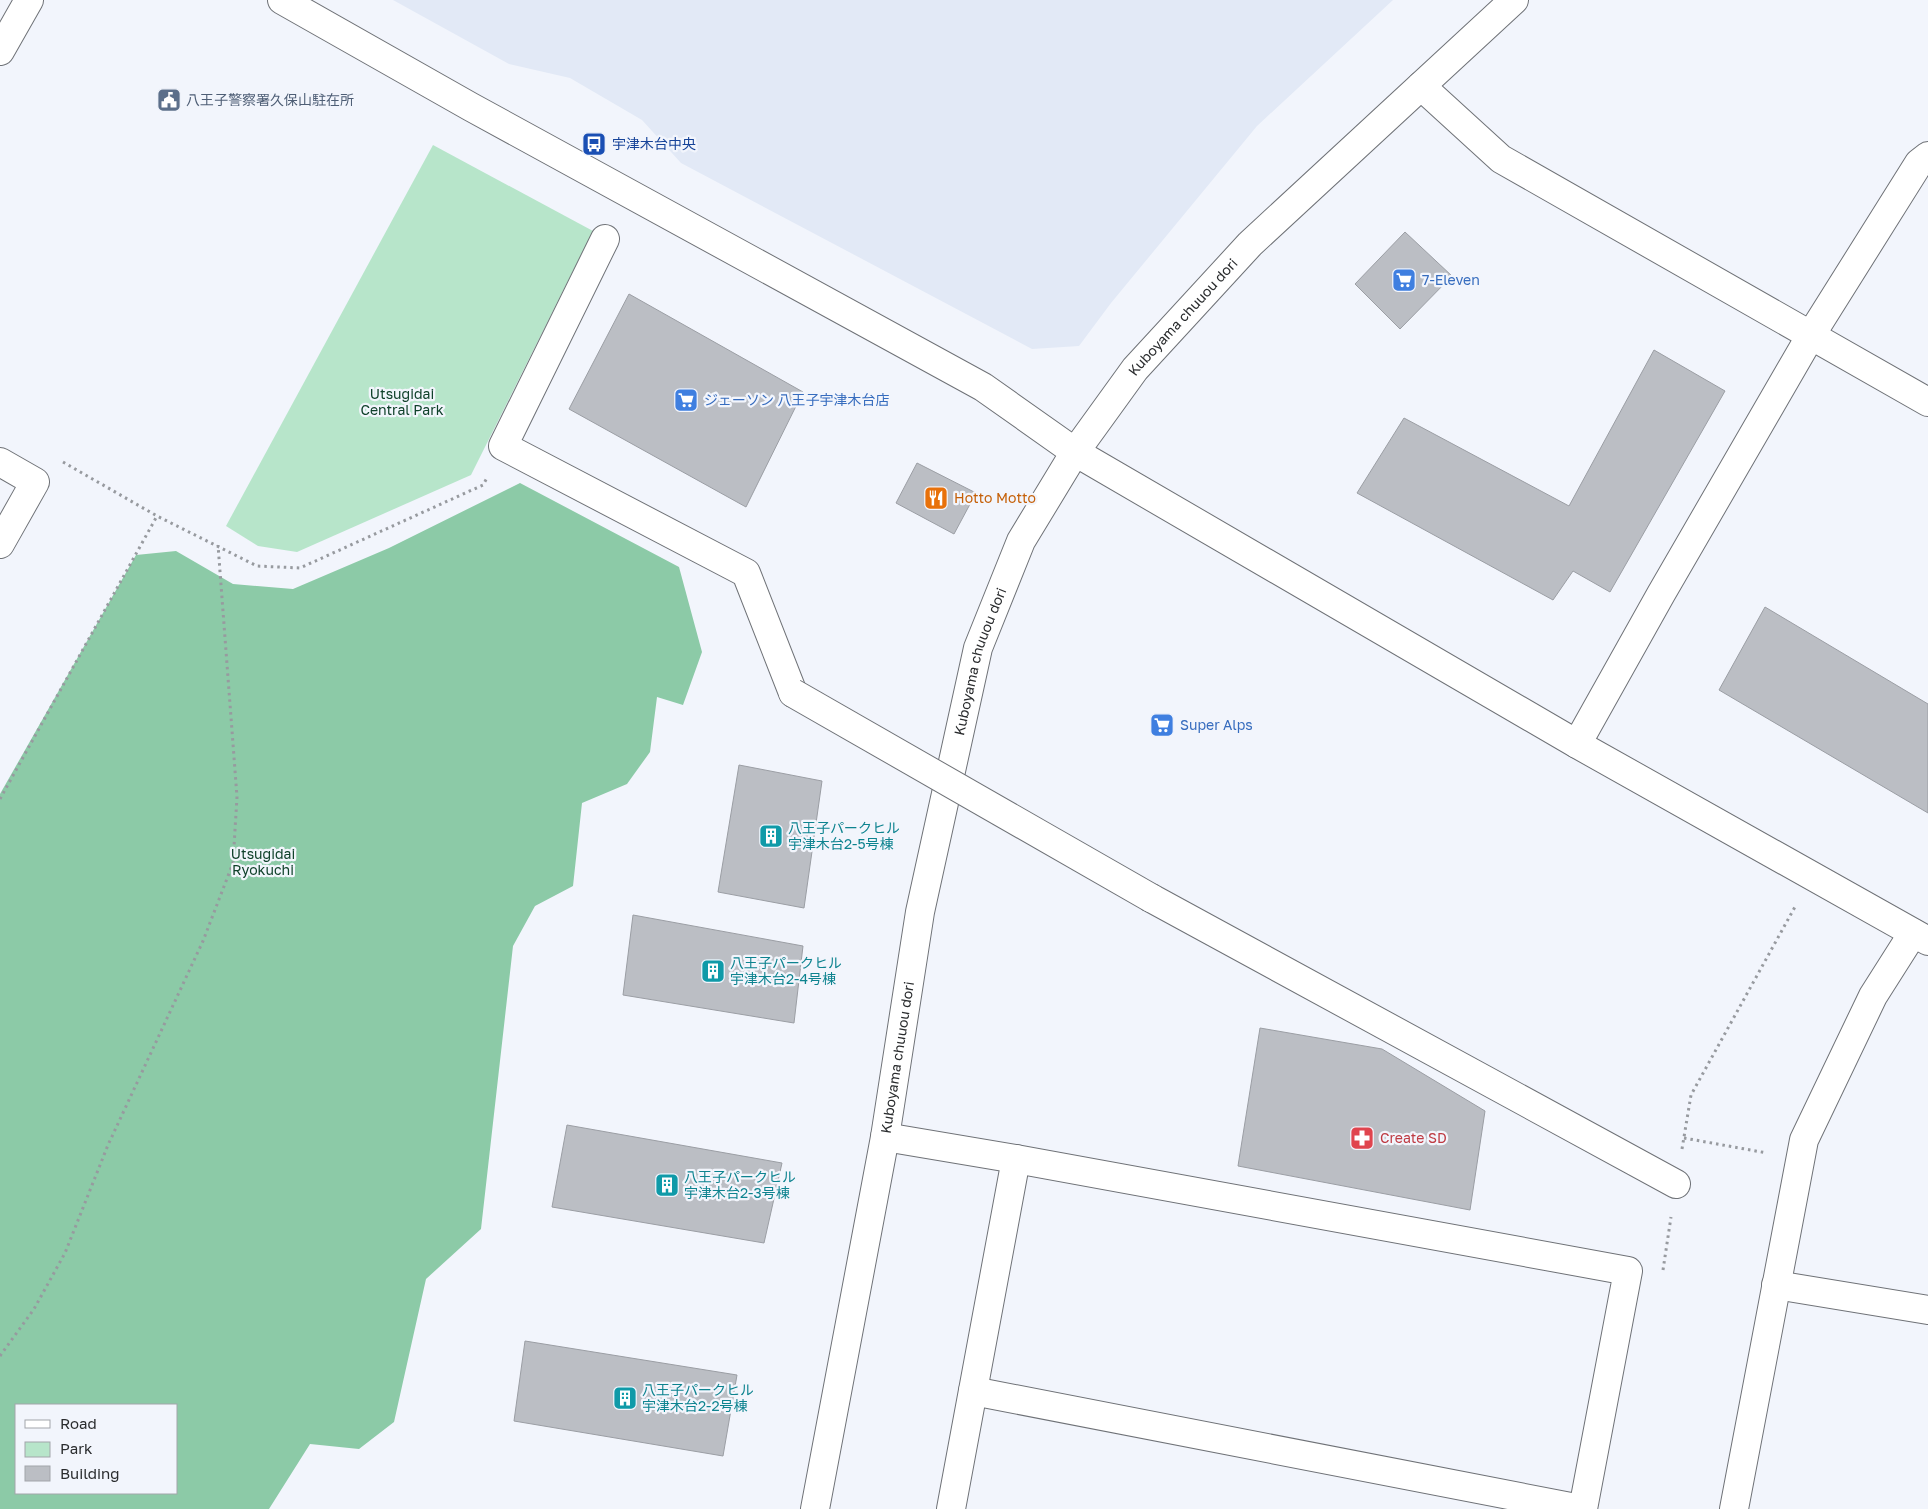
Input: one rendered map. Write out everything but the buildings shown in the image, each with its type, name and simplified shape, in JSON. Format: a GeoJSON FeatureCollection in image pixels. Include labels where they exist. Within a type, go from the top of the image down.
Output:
{"type":"FeatureCollection","features":[{"type":"Feature","properties":{"kind":"street"},"geometry":{"type":"LineString","coordinates":[[0,51],[29,0]]}},
{"type":"Feature","properties":{"kind":"street"},"geometry":{"type":"LineString","coordinates":[[282,0],[471,107],[983,387],[1075,452],[1577,744],[1920,937],[1873,996],[1804,1140],[1734,1509]]}},
{"type":"Feature","properties":{"kind":"street","name":"Kuboyama chuuou dori"},"geometry":{"type":"LineString","coordinates":[[815,1509],[885,1137],[920,912],[978,648],[1021,541],[1075,452],[1135,369],[1250,244],[1514,0]]}},
{"type":"Feature","properties":{"kind":"street"},"geometry":{"type":"LineString","coordinates":[[1421,86],[1501,159],[1928,402]]}},
{"type":"Feature","properties":{"kind":"street"},"geometry":{"type":"LineString","coordinates":[[1577,744],[1661,594],[1811,335],[1919,163],[1928,156]]}},
{"type":"Feature","properties":{"kind":"street"},"geometry":{"type":"LineString","coordinates":[[606,239],[503,446],[746,574],[792,693],[1151,898],[1676,1184]]}},
{"type":"Feature","properties":{"kind":"street"},"geometry":{"type":"LineString","coordinates":[[0,462],[35,482],[0,544]]}},
{"type":"Feature","properties":{"kind":"street"},"geometry":{"type":"LineString","coordinates":[[885,1137],[1016,1159],[1628,1271],[1582,1509],[973,1391]]}},
{"type":"Feature","properties":{"kind":"street"},"geometry":{"type":"LineString","coordinates":[[951,1509],[1016,1159]]}},
{"type":"Feature","properties":{"kind":"street"},"geometry":{"type":"LineString","coordinates":[[1776,1285],[1928,1310]]}},
{"type":"Feature","properties":{"kind":"path"},"geometry":{"type":"LineString","coordinates":[[58,459],[157,516],[257,566],[300,568],[483,485],[503,446]]}},
{"type":"Feature","properties":{"kind":"path"},"geometry":{"type":"LineString","coordinates":[[0,799],[157,516]]}},
{"type":"Feature","properties":{"kind":"path"},"geometry":{"type":"LineString","coordinates":[[0,1356],[34,1309],[65,1253],[108,1145],[203,941],[232,863],[238,797],[218,545]]}},
{"type":"Feature","properties":{"kind":"path"},"geometry":{"type":"LineString","coordinates":[[1684,1138],[1800,1158]]}},
{"type":"Feature","properties":{"kind":"shaded area"},"geometry":{"type":"Polygon","coordinates":[[[393,0],[1393,0],[1257,126],[1111,303],[1079,346],[1032,349],[681,163],[642,120],[570,78],[509,64],[393,0]]]}},
{"type":"Feature","properties":{"kind":"green space","name":"Utsugidai Central Park"},"geometry":{"type":"Polygon","coordinates":[[[433,145],[593,231],[471,475],[297,552],[258,546],[226,526],[433,145]]]}},
{"type":"Feature","properties":{"kind":"green space","name":"Utsugidai Ryokuchi"},"geometry":{"type":"Polygon","coordinates":[[[520,483],[679,567],[702,652],[683,705],[657,697],[650,752],[627,784],[582,803],[573,886],[535,906],[513,946],[481,1229],[426,1279],[394,1422],[359,1449],[310,1444],[269,1509],[0,1509],[0,794],[136,555],[176,551],[233,584],[293,589],[389,548],[520,483]]]}},
{"type":"Feature","properties":{"kind":"place","name":"八王子警察署久保山駐在所"},"geometry":{"type":"Point","coordinates":[169,100]}},
{"type":"Feature","properties":{"kind":"place","name":"宇津木台中央"},"geometry":{"type":"Point","coordinates":[594,144]}},
{"type":"Feature","properties":{"kind":"place","name":"7-Eleven"},"geometry":{"type":"Point","coordinates":[1404,280]}},
{"type":"Feature","properties":{"kind":"place","name":"ジェーソン 八王子宇津木台店"},"geometry":{"type":"Point","coordinates":[686,400]}},
{"type":"Feature","properties":{"kind":"place","name":"Hotto Motto"},"geometry":{"type":"Point","coordinates":[936,498]}},
{"type":"Feature","properties":{"kind":"place","name":"Super Alps"},"geometry":{"type":"Point","coordinates":[1162,725]}},
{"type":"Feature","properties":{"kind":"place","name":"八王子パークヒル 宇津木台2-5号棟"},"geometry":{"type":"Point","coordinates":[771,836]}},
{"type":"Feature","properties":{"kind":"place","name":"八王子パークヒル 宇津木台2-4号棟"},"geometry":{"type":"Point","coordinates":[713,971]}},
{"type":"Feature","properties":{"kind":"place","name":"Create SD"},"geometry":{"type":"Point","coordinates":[1362,1138]}},
{"type":"Feature","properties":{"kind":"place","name":"八王子パークヒル 宇津木台2-3号棟"},"geometry":{"type":"Point","coordinates":[667,1185]}},
{"type":"Feature","properties":{"kind":"place","name":"八王子パークヒル 宇津木台2-2号棟"},"geometry":{"type":"Point","coordinates":[625,1398]}}]}
